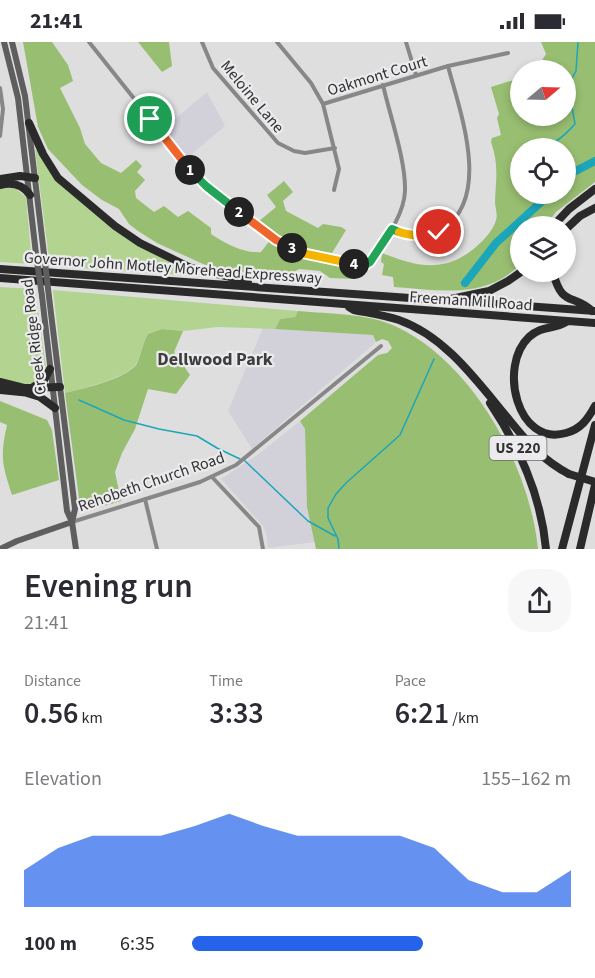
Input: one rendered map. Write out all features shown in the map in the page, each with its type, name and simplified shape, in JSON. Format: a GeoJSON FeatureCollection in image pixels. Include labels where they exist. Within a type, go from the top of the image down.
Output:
{"type":"FeatureCollection","features":[{"type":"Feature","properties":{"kind":"highway"},"geometry":{"type":"LineString","coordinates":[[29,123],[43,154],[58,178],[115,225],[140,243],[174,261],[219,276],[248,281],[254,286]]}},
{"type":"Feature","properties":{"kind":"highway"},"geometry":{"type":"LineString","coordinates":[[0,179],[31,178]]}},
{"type":"Feature","properties":{"kind":"highway"},"geometry":{"type":"LineString","coordinates":[[0,185],[12,183],[30,195]]}},
{"type":"Feature","properties":{"kind":"highway"},"geometry":{"type":"LineString","coordinates":[[562,216],[595,189]]}},
{"type":"Feature","properties":{"kind":"highway"},"geometry":{"type":"LineString","coordinates":[[576,220],[595,208]]}},
{"type":"Feature","properties":{"kind":"highway"},"geometry":{"type":"LineString","coordinates":[[0,264],[23,270]]}},
{"type":"Feature","properties":{"kind":"highway","name":"Governor John Motley Morehead Expressway"},"geometry":{"type":"LineString","coordinates":[[0,269],[593,311]]}},
{"type":"Feature","properties":{"kind":"highway","name":"Governor John Motley Morehead Expressway"},"geometry":{"type":"LineString","coordinates":[[0,278],[345,305]]}},
{"type":"Feature","properties":{"kind":"highway"},"geometry":{"type":"LineString","coordinates":[[447,300],[456,296],[476,295],[489,291],[510,280]]}},
{"type":"Feature","properties":{"kind":"highway"},"geometry":{"type":"LineString","coordinates":[[0,283],[25,281]]}},
{"type":"Feature","properties":{"kind":"highway"},"geometry":{"type":"LineString","coordinates":[[556,282],[558,288],[567,298],[593,311]]}},
{"type":"Feature","properties":{"kind":"highway","name":"Freeman Mill Road"},"geometry":{"type":"LineString","coordinates":[[345,305],[595,323]]}},
{"type":"Feature","properties":{"kind":"highway","name":"US 220"},"geometry":{"type":"LineString","coordinates":[[345,305],[354,310],[401,321],[437,342],[458,361],[497,414],[518,449],[538,501],[546,549]]}},
{"type":"Feature","properties":{"kind":"highway"},"geometry":{"type":"LineString","coordinates":[[569,321],[536,331],[520,348],[513,376],[517,402],[532,425],[549,435],[563,434],[579,427],[590,416],[595,406]]}},
{"type":"Feature","properties":{"kind":"highway"},"geometry":{"type":"LineString","coordinates":[[458,361],[534,449],[549,462],[569,474],[595,484],[580,549]]}},
{"type":"Feature","properties":{"kind":"highway"},"geometry":{"type":"LineString","coordinates":[[30,390],[44,380],[50,369]]}},
{"type":"Feature","properties":{"kind":"highway"},"geometry":{"type":"LineString","coordinates":[[0,382],[30,390],[55,408]]}},
{"type":"Feature","properties":{"kind":"highway"},"geometry":{"type":"LineString","coordinates":[[0,390],[57,389]]}},
{"type":"Feature","properties":{"kind":"highway"},"geometry":{"type":"LineString","coordinates":[[562,549],[595,424]]}},
{"type":"Feature","properties":{"kind":"main road","name":"Creek Ridge Road"},"geometry":{"type":"LineString","coordinates":[[4,42],[18,98],[44,254],[57,389],[75,509],[72,522]]}},
{"type":"Feature","properties":{"kind":"main road","name":"Creek Ridge Road"},"geometry":{"type":"LineString","coordinates":[[12,42],[22,75],[29,123],[30,195],[36,254],[50,369],[57,389],[55,408],[67,511],[72,522],[76,549]]}},
{"type":"Feature","properties":{"kind":"main road","name":"Rehobeth Church Road"},"geometry":{"type":"LineString","coordinates":[[0,549],[72,522]]}},
{"type":"Feature","properties":{"kind":"street"},"geometry":{"type":"LineString","coordinates":[[89,42],[206,186],[276,240],[302,253],[365,265],[370,262],[392,229],[405,192],[403,166],[383,86]]}},
{"type":"Feature","properties":{"kind":"street","name":"Meloine Lane"},"geometry":{"type":"LineString","coordinates":[[202,42],[213,68],[278,143],[294,151],[305,153],[335,147]]}},
{"type":"Feature","properties":{"kind":"street"},"geometry":{"type":"LineString","coordinates":[[277,42],[311,83],[323,104],[339,169],[338,181],[334,190]]}},
{"type":"Feature","properties":{"kind":"street"},"geometry":{"type":"LineString","coordinates":[[406,42],[416,75]]}},
{"type":"Feature","properties":{"kind":"street","name":"Oakmont Court"},"geometry":{"type":"LineString","coordinates":[[323,104],[448,66],[508,53]]}},
{"type":"Feature","properties":{"kind":"street"},"geometry":{"type":"LineString","coordinates":[[392,229],[415,236],[427,236],[439,232],[455,219],[465,198],[469,170],[468,150],[448,66]]}},
{"type":"Feature","properties":{"kind":"street"},"geometry":{"type":"LineString","coordinates":[[0,88],[3,109],[0,136]]}},
{"type":"Feature","properties":{"kind":"street","name":"Rehobeth Church Road"},"geometry":{"type":"LineString","coordinates":[[72,522],[212,477],[246,458],[381,346]]}},
{"type":"Feature","properties":{"kind":"street"},"geometry":{"type":"LineString","coordinates":[[212,477],[259,527],[263,549]]}},
{"type":"Feature","properties":{"kind":"street"},"geometry":{"type":"LineString","coordinates":[[145,499],[157,549]]}},
{"type":"Feature","properties":{"kind":"shaded area"},"geometry":{"type":"Polygon","coordinates":[[[207,92],[225,126],[186,159],[163,129],[207,92]]]}},
{"type":"Feature","properties":{"kind":"shaded area"},"geometry":{"type":"Polygon","coordinates":[[[263,328],[373,335],[376,342],[252,449],[228,411],[263,328]]]}},
{"type":"Feature","properties":{"kind":"shaded area"},"geometry":{"type":"Polygon","coordinates":[[[300,421],[305,429],[307,507],[315,542],[268,548],[263,526],[221,479],[260,453],[300,421]]]}},
{"type":"Feature","properties":{"kind":"green space"},"geometry":{"type":"Polygon","coordinates":[[[23,42],[52,42],[68,65],[73,81],[60,88],[80,128],[85,144],[101,163],[121,173],[136,160],[142,166],[137,172],[145,180],[135,191],[136,198],[154,212],[164,206],[178,217],[188,211],[211,228],[211,234],[242,250],[261,252],[271,239],[301,254],[355,267],[353,279],[330,278],[320,271],[299,269],[287,276],[221,270],[157,243],[138,231],[129,224],[119,209],[82,185],[48,149],[38,127],[23,42]]]}},
{"type":"Feature","properties":{"kind":"green space"},"geometry":{"type":"Polygon","coordinates":[[[138,42],[169,42],[172,66],[162,72],[138,42]]]}},
{"type":"Feature","properties":{"kind":"green space"},"geometry":{"type":"Polygon","coordinates":[[[541,42],[595,42],[595,182],[576,197],[576,138],[510,138],[510,204],[566,204],[553,216],[510,216],[510,272],[493,283],[477,288],[445,291],[394,287],[393,277],[382,275],[384,264],[381,262],[382,253],[408,262],[442,264],[465,255],[483,241],[493,227],[497,216],[496,172],[491,142],[492,138],[501,135],[497,118],[499,114],[491,87],[510,81],[510,126],[576,126],[576,60],[542,60],[546,54],[541,42]]]}},
{"type":"Feature","properties":{"kind":"green space"},"geometry":{"type":"Polygon","coordinates":[[[35,150],[38,150],[43,161],[141,247],[196,273],[195,276],[50,266],[35,150]]]}},
{"type":"Feature","properties":{"kind":"green space"},"geometry":{"type":"Polygon","coordinates":[[[284,181],[293,192],[283,201],[286,211],[318,228],[323,224],[346,230],[332,253],[293,243],[258,222],[276,207],[267,195],[284,181]]]}},
{"type":"Feature","properties":{"kind":"green space"},"geometry":{"type":"Polygon","coordinates":[[[0,188],[15,188],[26,197],[32,264],[0,262],[0,188]]]}},
{"type":"Feature","properties":{"kind":"green space"},"geometry":{"type":"Polygon","coordinates":[[[0,287],[35,289],[46,367],[44,375],[34,383],[21,384],[0,379],[0,287]]]}},
{"type":"Feature","properties":{"kind":"green space"},"geometry":{"type":"Polygon","coordinates":[[[53,290],[298,311],[295,317],[280,319],[275,329],[218,327],[183,331],[162,329],[148,334],[137,362],[131,369],[103,382],[65,393],[53,290]]]}},
{"type":"Feature","properties":{"kind":"green space"},"geometry":{"type":"Polygon","coordinates":[[[298,311],[349,315],[386,322],[425,344],[450,365],[473,391],[510,452],[533,517],[538,549],[316,549],[307,507],[305,429],[300,421],[378,355],[387,353],[392,348],[388,341],[382,339],[376,342],[373,335],[275,329],[280,319],[295,317],[298,311]]]}},
{"type":"Feature","properties":{"kind":"green space"},"geometry":{"type":"Polygon","coordinates":[[[162,329],[183,331],[174,352],[190,375],[176,394],[148,389],[135,429],[115,472],[121,501],[87,511],[82,509],[65,393],[103,383],[130,370],[136,365],[148,334],[162,329]]]}},
{"type":"Feature","properties":{"kind":"green space"},"geometry":{"type":"Polygon","coordinates":[[[0,401],[47,420],[52,430],[59,480],[12,495],[3,460],[7,425],[0,422],[0,401]]]}},
{"type":"Feature","properties":{"kind":"waterway"},"geometry":{"type":"LineString","coordinates":[[560,138],[575,124],[569,91],[576,71],[578,42]]}},
{"type":"Feature","properties":{"kind":"waterway"},"geometry":{"type":"LineString","coordinates":[[576,171],[595,161]]}},
{"type":"Feature","properties":{"kind":"waterway"},"geometry":{"type":"LineString","coordinates":[[465,283],[496,243],[539,204]]}},
{"type":"Feature","properties":{"kind":"waterway"},"geometry":{"type":"LineString","coordinates":[[339,549],[338,539],[328,518],[328,508],[346,483],[400,435],[434,359]]}},
{"type":"Feature","properties":{"kind":"waterway"},"geometry":{"type":"LineString","coordinates":[[79,400],[124,420],[197,436],[240,459]]}},
{"type":"Feature","properties":{"kind":"waterway"},"geometry":{"type":"LineString","coordinates":[[244,460],[308,521],[335,536]]}},
{"type":"Feature","properties":{"kind":"district","name":"Dellwood Park"},"geometry":{"type":"Point","coordinates":[215,359]}},
{"type":"Feature","properties":{"kind":"route"},"geometry":{"type":"LineString","coordinates":[[150,119],[206,186],[276,240],[302,253],[365,265],[370,262],[392,229],[415,236],[427,236],[439,232]]}}]}
